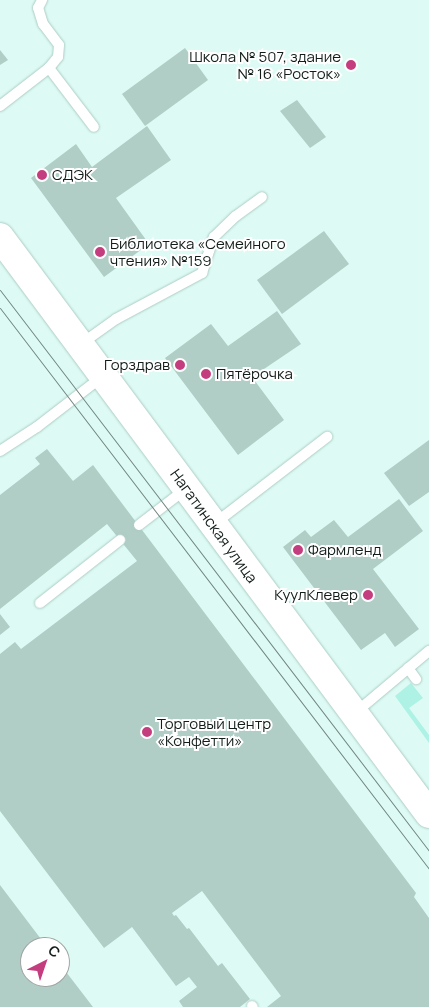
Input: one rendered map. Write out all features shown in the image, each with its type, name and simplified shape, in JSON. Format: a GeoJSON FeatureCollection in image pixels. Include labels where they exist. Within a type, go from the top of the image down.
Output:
{"type":"FeatureCollection","features":[{"type":"Feature","properties":{"kind":"street","name":"Нагатинская улица"},"geometry":{"type":"LineString","coordinates":[[0,237],[429,814]]}},
{"type":"Feature","properties":{"kind":"lane"},"geometry":{"type":"LineString","coordinates":[[0,106],[49,68],[58,57],[59,45],[43,24],[38,8],[42,0]]}},
{"type":"Feature","properties":{"kind":"lane"},"geometry":{"type":"LineString","coordinates":[[49,68],[94,127]]}},
{"type":"Feature","properties":{"kind":"lane"},"geometry":{"type":"LineString","coordinates":[[81,344],[116,319],[202,273],[214,237],[236,216],[262,198]]}},
{"type":"Feature","properties":{"kind":"lane"},"geometry":{"type":"LineString","coordinates":[[0,450],[37,427],[104,376]]}},
{"type":"Feature","properties":{"kind":"lane"},"geometry":{"type":"LineString","coordinates":[[213,524],[327,438]]}},
{"type":"Feature","properties":{"kind":"lane"},"geometry":{"type":"LineString","coordinates":[[139,525],[186,488]]}},
{"type":"Feature","properties":{"kind":"lane"},"geometry":{"type":"LineString","coordinates":[[40,603],[120,540]]}},
{"type":"Feature","properties":{"kind":"lane"},"geometry":{"type":"LineString","coordinates":[[353,714],[429,651]]}},
{"type":"Feature","properties":{"kind":"lane"},"geometry":{"type":"LineString","coordinates":[[408,668],[416,679]]}},
{"type":"Feature","properties":{"kind":"green space"},"geometry":{"type":"Polygon","coordinates":[[[411,683],[423,698],[409,708],[429,735],[429,743],[395,696],[411,683]]]}},
{"type":"Feature","properties":{"kind":"building"},"geometry":{"type":"Polygon","coordinates":[[[185,48],[208,80],[145,126],[122,94],[185,48]]]}},
{"type":"Feature","properties":{"kind":"building"},"geometry":{"type":"Polygon","coordinates":[[[0,50],[8,60],[0,65],[0,50]]]}},
{"type":"Feature","properties":{"kind":"building"},"geometry":{"type":"Polygon","coordinates":[[[297,100],[326,137],[310,148],[280,111],[297,100]]]}},
{"type":"Feature","properties":{"kind":"building"},"geometry":{"type":"Polygon","coordinates":[[[147,126],[171,160],[116,198],[149,244],[104,277],[31,178],[76,144],[92,167],[147,126]]]}},
{"type":"Feature","properties":{"kind":"building"},"geometry":{"type":"Polygon","coordinates":[[[324,231],[349,264],[282,314],[257,280],[324,231]]]}},
{"type":"Feature","properties":{"kind":"building"},"geometry":{"type":"Polygon","coordinates":[[[277,311],[301,344],[252,377],[284,420],[238,455],[165,358],[211,324],[228,346],[277,311]]]}},
{"type":"Feature","properties":{"kind":"building"},"geometry":{"type":"Polygon","coordinates":[[[429,440],[429,492],[409,506],[384,473],[429,440]]]}},
{"type":"Feature","properties":{"kind":"building","name":"Торговый центр «Конфетти»"},"geometry":{"type":"Polygon","coordinates":[[[47,449],[73,481],[93,465],[416,893],[414,897],[429,918],[429,1007],[267,1007],[281,996],[202,891],[172,913],[174,916],[176,915],[187,929],[189,928],[218,966],[222,963],[250,999],[240,1007],[183,1007],[179,1001],[197,987],[189,977],[176,986],[132,927],[104,948],[0,811],[0,654],[15,642],[21,649],[137,561],[107,524],[0,609],[0,495],[40,464],[35,458],[47,449]]]}},
{"type":"Feature","properties":{"kind":"building"},"geometry":{"type":"Polygon","coordinates":[[[399,499],[423,531],[373,569],[419,629],[395,647],[385,633],[361,650],[283,547],[305,530],[311,537],[334,520],[348,537],[399,499]]]}},
{"type":"Feature","properties":{"kind":"building"},"geometry":{"type":"Polygon","coordinates":[[[0,614],[10,627],[0,635],[0,614]]]}},
{"type":"Feature","properties":{"kind":"building"},"geometry":{"type":"Polygon","coordinates":[[[0,885],[39,937],[20,937],[20,987],[70,987],[70,977],[93,1007],[0,1007],[0,885]]]}},
{"type":"Feature","properties":{"kind":"tram line"},"geometry":{"type":"LineString","coordinates":[[0,290],[429,851]]}},
{"type":"Feature","properties":{"kind":"tram line"},"geometry":{"type":"LineString","coordinates":[[0,308],[429,869]]}},
{"type":"Feature","properties":{"kind":"place","name":"Школа № 507, здание № 16 «Росток»"},"geometry":{"type":"Point","coordinates":[351,65]}},
{"type":"Feature","properties":{"kind":"place","name":"СДЭК"},"geometry":{"type":"Point","coordinates":[42,175]}},
{"type":"Feature","properties":{"kind":"place","name":"Библиотека «Семейного чтения» №159"},"geometry":{"type":"Point","coordinates":[100,252]}},
{"type":"Feature","properties":{"kind":"place","name":"Горздрав"},"geometry":{"type":"Point","coordinates":[180,365]}},
{"type":"Feature","properties":{"kind":"place","name":"Пятёрочка"},"geometry":{"type":"Point","coordinates":[206,374]}},
{"type":"Feature","properties":{"kind":"place","name":"Фармленд"},"geometry":{"type":"Point","coordinates":[298,550]}},
{"type":"Feature","properties":{"kind":"place","name":"КуулКлевер"},"geometry":{"type":"Point","coordinates":[368,595]}},
{"type":"Feature","properties":{"kind":"place","name":"Торговый центр «Конфетти»"},"geometry":{"type":"Point","coordinates":[147,732]}}]}
